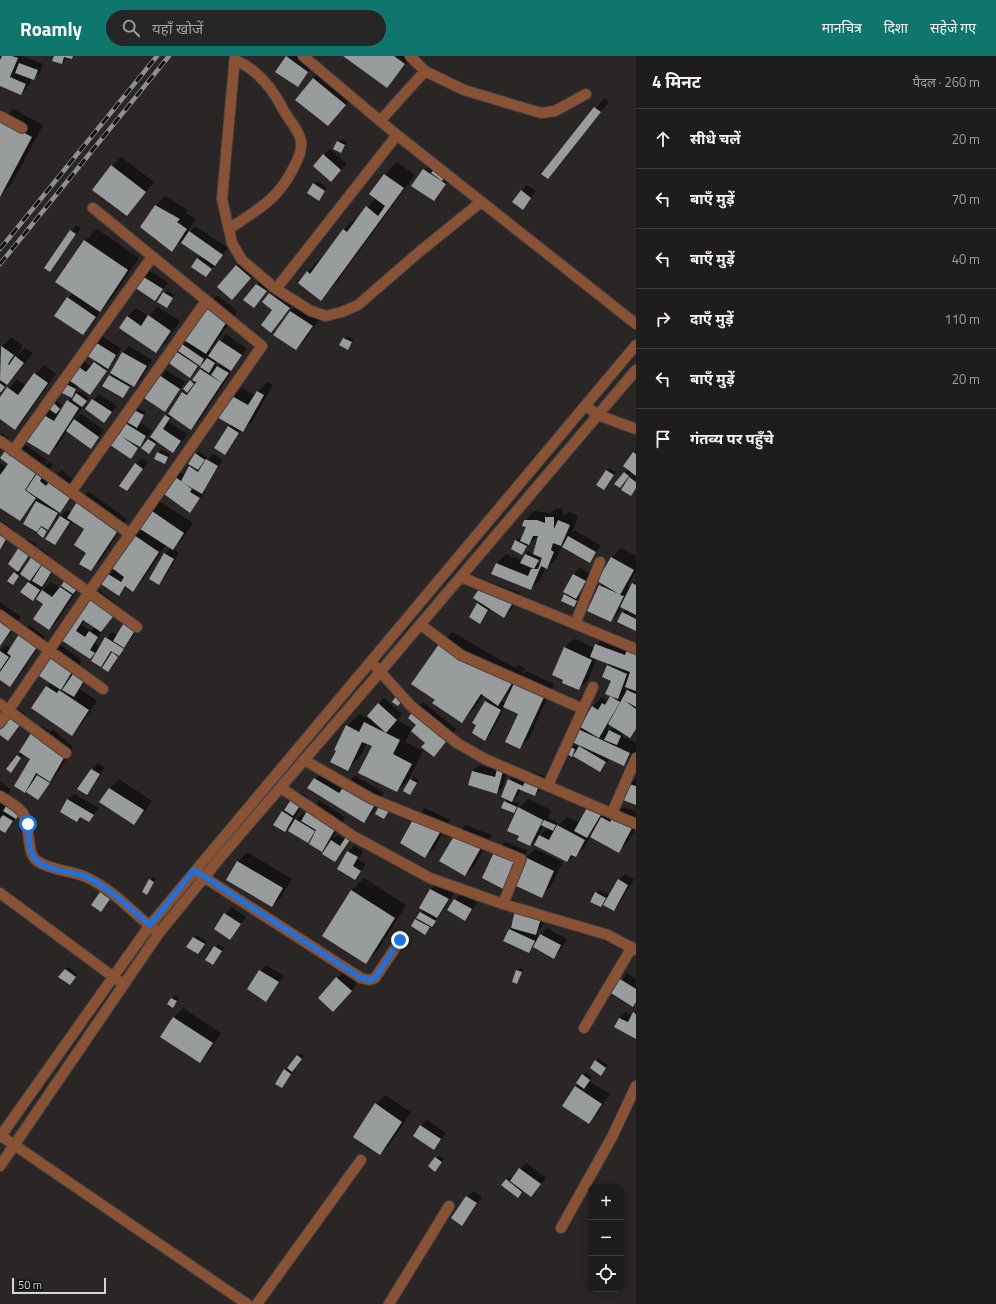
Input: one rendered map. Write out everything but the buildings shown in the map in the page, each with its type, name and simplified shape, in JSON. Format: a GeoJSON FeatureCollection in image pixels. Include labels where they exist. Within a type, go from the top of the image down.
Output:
{"type":"FeatureCollection","features":[{"type":"Feature","properties":{"kind":"street"},"geometry":{"type":"LineString","coordinates":[[303,56],[396,135],[636,324]]}},
{"type":"Feature","properties":{"kind":"street"},"geometry":{"type":"LineString","coordinates":[[410,56],[425,71],[464,90],[541,113],[555,111],[586,94]]}},
{"type":"Feature","properties":{"kind":"street"},"geometry":{"type":"LineString","coordinates":[[229,229],[271,200],[286,184],[302,151],[300,139],[276,96],[259,75],[235,58],[222,198],[232,243],[242,260],[276,289],[311,311],[326,316],[342,312],[358,305],[418,253],[481,202]]}},
{"type":"Feature","properties":{"kind":"street"},"geometry":{"type":"LineString","coordinates":[[380,121],[425,71]]}},
{"type":"Feature","properties":{"kind":"street"},"geometry":{"type":"LineString","coordinates":[[0,116],[22,128]]}},
{"type":"Feature","properties":{"kind":"street"},"geometry":{"type":"LineString","coordinates":[[276,289],[396,135]]}},
{"type":"Feature","properties":{"kind":"street"},"geometry":{"type":"LineString","coordinates":[[0,723],[89,592],[262,346],[93,208]]}},
{"type":"Feature","properties":{"kind":"street"},"geometry":{"type":"LineString","coordinates":[[13,450],[152,257]]}},
{"type":"Feature","properties":{"kind":"street"},"geometry":{"type":"LineString","coordinates":[[71,492],[206,300]]}},
{"type":"Feature","properties":{"kind":"street"},"geometry":{"type":"LineString","coordinates":[[247,1304],[0,1136],[150,925],[194,870],[371,663],[636,345]]}},
{"type":"Feature","properties":{"kind":"street"},"geometry":{"type":"LineString","coordinates":[[0,1166],[159,933],[204,878],[461,578],[636,370]]}},
{"type":"Feature","properties":{"kind":"street"},"geometry":{"type":"LineString","coordinates":[[586,406],[598,415],[636,430]]}},
{"type":"Feature","properties":{"kind":"street"},"geometry":{"type":"LineString","coordinates":[[0,441],[130,534]]}},
{"type":"Feature","properties":{"kind":"street"},"geometry":{"type":"LineString","coordinates":[[0,528],[137,627]]}},
{"type":"Feature","properties":{"kind":"street"},"geometry":{"type":"LineString","coordinates":[[575,624],[600,562]]}},
{"type":"Feature","properties":{"kind":"street"},"geometry":{"type":"LineString","coordinates":[[461,578],[636,649]]}},
{"type":"Feature","properties":{"kind":"street"},"geometry":{"type":"LineString","coordinates":[[0,615],[103,689]]}},
{"type":"Feature","properties":{"kind":"street"},"geometry":{"type":"LineString","coordinates":[[421,625],[461,655],[583,708]]}},
{"type":"Feature","properties":{"kind":"street"},"geometry":{"type":"LineString","coordinates":[[371,663],[411,706],[457,743],[485,759],[636,824]]}},
{"type":"Feature","properties":{"kind":"street"},"geometry":{"type":"LineString","coordinates":[[548,785],[593,687]]}},
{"type":"Feature","properties":{"kind":"street"},"geometry":{"type":"LineString","coordinates":[[0,704],[66,753]]}},
{"type":"Feature","properties":{"kind":"street"},"geometry":{"type":"LineString","coordinates":[[612,813],[636,758]]}},
{"type":"Feature","properties":{"kind":"street"},"geometry":{"type":"LineString","coordinates":[[304,760],[372,799],[521,859],[503,904]]}},
{"type":"Feature","properties":{"kind":"street"},"geometry":{"type":"LineString","coordinates":[[281,788],[353,836],[430,878],[503,904],[608,935],[634,949],[584,1028]]}},
{"type":"Feature","properties":{"kind":"street"},"geometry":{"type":"LineString","coordinates":[[0,796],[21,811],[28,824],[30,852],[36,860],[48,867],[86,877],[117,897],[159,933]]}},
{"type":"Feature","properties":{"kind":"street"},"geometry":{"type":"LineString","coordinates":[[194,870],[204,878],[361,978],[370,980],[375,978],[400,940]]}},
{"type":"Feature","properties":{"kind":"street"},"geometry":{"type":"LineString","coordinates":[[0,893],[124,984]]}},
{"type":"Feature","properties":{"kind":"street"},"geometry":{"type":"LineString","coordinates":[[561,1228],[612,1137],[636,1086]]}},
{"type":"Feature","properties":{"kind":"street"},"geometry":{"type":"LineString","coordinates":[[257,1304],[361,1160]]}},
{"type":"Feature","properties":{"kind":"street"},"geometry":{"type":"LineString","coordinates":[[389,1304],[449,1206]]}},
{"type":"Feature","properties":{"kind":"railway"},"geometry":{"type":"LineString","coordinates":[[0,249],[157,56]]}},
{"type":"Feature","properties":{"kind":"railway"},"geometry":{"type":"LineString","coordinates":[[0,264],[169,56]]}},
{"type":"Feature","properties":{"kind":"route"},"geometry":{"type":"LineString","coordinates":[[28,824],[30,852],[36,860],[48,867],[86,877],[117,897],[150,925],[194,870],[204,878],[361,978],[370,980],[375,978],[400,940]]}}]}
